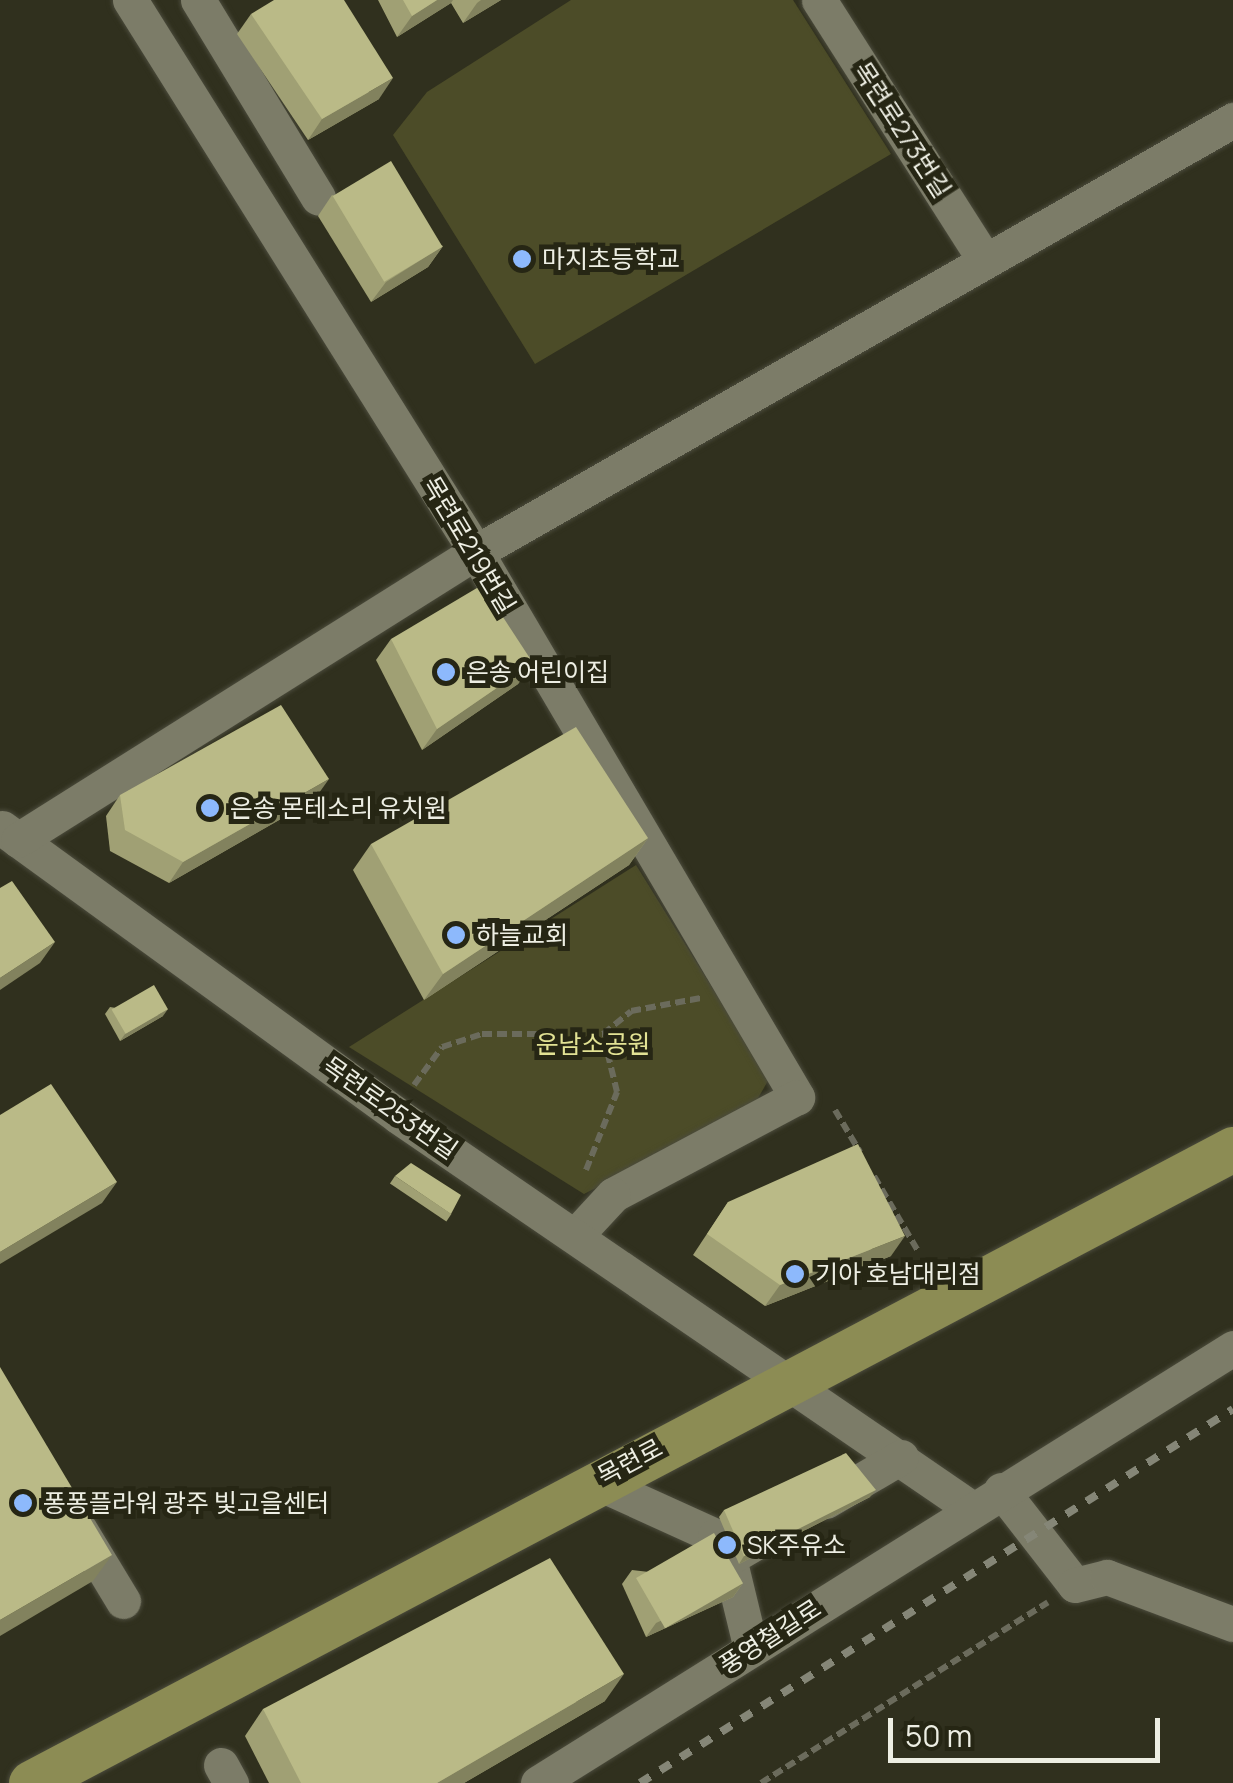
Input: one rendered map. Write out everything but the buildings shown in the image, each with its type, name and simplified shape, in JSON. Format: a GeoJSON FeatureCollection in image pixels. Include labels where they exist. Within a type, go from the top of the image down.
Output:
{"type":"FeatureCollection","features":[{"type":"Feature","properties":{"kind":"main road","name":"목련로"},"geometry":{"type":"LineString","coordinates":[[31,1783],[788,1376],[1233,1149]]}},
{"type":"Feature","properties":{"kind":"street","name":"목련로219번길"},"geometry":{"type":"LineString","coordinates":[[130,0],[476,552],[797,1097],[613,1195],[576,1235]]}},
{"type":"Feature","properties":{"kind":"street"},"geometry":{"type":"LineString","coordinates":[[198,0],[318,197]]}},
{"type":"Feature","properties":{"kind":"street","name":"목련로273번길"},"geometry":{"type":"LineString","coordinates":[[819,0],[986,260]]}},
{"type":"Feature","properties":{"kind":"street"},"geometry":{"type":"LineString","coordinates":[[9,833],[476,552],[1233,120]]}},
{"type":"Feature","properties":{"kind":"street","name":"목련로253번길"},"geometry":{"type":"LineString","coordinates":[[9,833],[576,1235],[788,1376],[890,1450],[986,1499]]}},
{"type":"Feature","properties":{"kind":"street","name":"풍영철길로"},"geometry":{"type":"LineString","coordinates":[[538,1783],[986,1499],[1233,1348]]}},
{"type":"Feature","properties":{"kind":"street"},"geometry":{"type":"LineString","coordinates":[[722,1547],[789,1494],[890,1450]]}},
{"type":"Feature","properties":{"kind":"street"},"geometry":{"type":"LineString","coordinates":[[722,1547],[890,1450]]}},
{"type":"Feature","properties":{"kind":"street"},"geometry":{"type":"LineString","coordinates":[[594,1480],[722,1547],[750,1649]]}},
{"type":"Feature","properties":{"kind":"street"},"geometry":{"type":"LineString","coordinates":[[62,1498],[123,1601]]}},
{"type":"Feature","properties":{"kind":"street"},"geometry":{"type":"LineString","coordinates":[[986,1499],[1075,1585],[1106,1577],[1233,1624]]}},
{"type":"Feature","properties":{"kind":"path"},"geometry":{"type":"LineString","coordinates":[[410,1090],[442,1047],[482,1034],[603,1034],[632,1011],[722,996]]}},
{"type":"Feature","properties":{"kind":"path"},"geometry":{"type":"LineString","coordinates":[[582,1180],[617,1092],[603,1034]]}},
{"type":"Feature","properties":{"kind":"path"},"geometry":{"type":"LineString","coordinates":[[836,1110],[918,1251]]}},
{"type":"Feature","properties":{"kind":"path"},"geometry":{"type":"LineString","coordinates":[[761,1783],[1075,1585]]}},
{"type":"Feature","properties":{"kind":"green space","name":"마지초등학교"},"geometry":{"type":"Polygon","coordinates":[[[571,0],[793,0],[891,154],[535,364],[393,135],[427,92],[571,0]]]}},
{"type":"Feature","properties":{"kind":"green space","name":"운남소공원"},"geometry":{"type":"Polygon","coordinates":[[[636,865],[769,1079],[753,1107],[584,1194],[349,1047],[636,865]]]}},
{"type":"Feature","properties":{"kind":"railway"},"geometry":{"type":"LineString","coordinates":[[640,1783],[1233,1409]]}},
{"type":"Feature","properties":{"kind":"place","name":"마지초등학교"},"geometry":{"type":"Point","coordinates":[522,259]}},
{"type":"Feature","properties":{"kind":"place","name":"은송 어린이집"},"geometry":{"type":"Point","coordinates":[446,672]}},
{"type":"Feature","properties":{"kind":"place","name":"은송 몬테소리 유치원"},"geometry":{"type":"Point","coordinates":[210,808]}},
{"type":"Feature","properties":{"kind":"place","name":"하늘교회"},"geometry":{"type":"Point","coordinates":[456,935]}},
{"type":"Feature","properties":{"kind":"place","name":"기아 호남대리점"},"geometry":{"type":"Point","coordinates":[795,1274]}},
{"type":"Feature","properties":{"kind":"place","name":"퐁퐁플라워 광주 빛고을센터"},"geometry":{"type":"Point","coordinates":[23,1503]}},
{"type":"Feature","properties":{"kind":"place","name":"SK주유소"},"geometry":{"type":"Point","coordinates":[727,1545]}}]}
